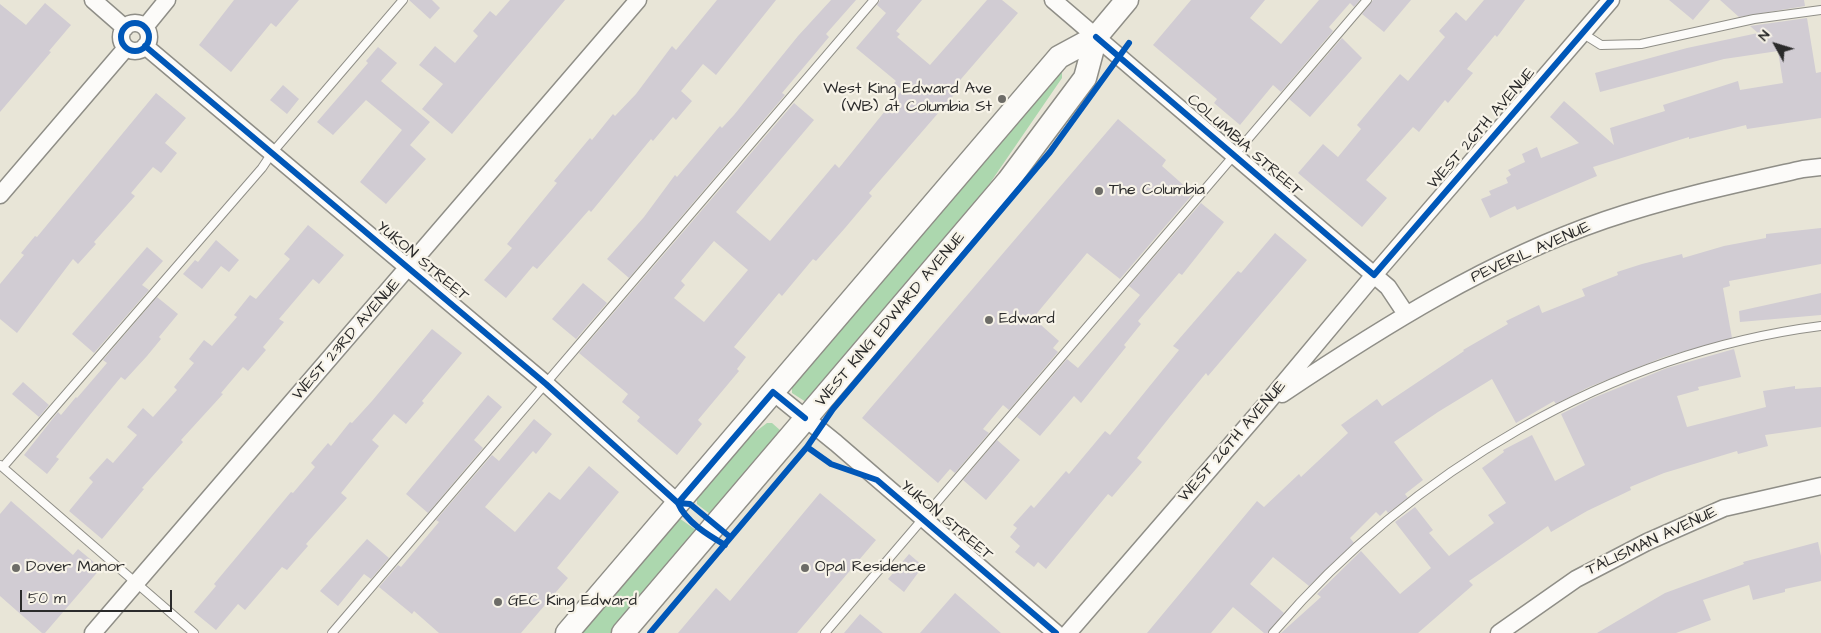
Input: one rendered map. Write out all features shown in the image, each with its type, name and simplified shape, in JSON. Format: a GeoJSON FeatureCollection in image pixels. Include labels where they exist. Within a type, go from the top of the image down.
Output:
{"type":"FeatureCollection","features":[{"type":"Feature","properties":{"kind":"main road","name":"WEST KING EDWARD AVENUE"},"geometry":{"type":"LineString","coordinates":[[567,633],[1059,57],[1096,37],[1127,0]]}},
{"type":"Feature","properties":{"kind":"main road","name":"WEST KING EDWARD AVENUE"},"geometry":{"type":"LineString","coordinates":[[623,633],[1008,181],[1085,78],[1096,37]]}},
{"type":"Feature","properties":{"kind":"street"},"geometry":{"type":"LineString","coordinates":[[93,0],[124,28]]}},
{"type":"Feature","properties":{"kind":"street"},"geometry":{"type":"LineString","coordinates":[[145,27],[167,0]]}},
{"type":"Feature","properties":{"kind":"street","name":"WEST 23RD AVENUE"},"geometry":{"type":"LineString","coordinates":[[93,633],[409,269],[638,0]]}},
{"type":"Feature","properties":{"kind":"street","name":"COLUMBIA STREET"},"geometry":{"type":"LineString","coordinates":[[1053,0],[1388,287],[1406,314]]}},
{"type":"Feature","properties":{"kind":"street","name":"WEST 26TH AVENUE"},"geometry":{"type":"LineString","coordinates":[[1068,633],[1267,404],[1374,275],[1611,0]]}},
{"type":"Feature","properties":{"kind":"street"},"geometry":{"type":"LineString","coordinates":[[137,23],[145,27],[149,38],[145,46],[134,51],[126,48],[121,36],[124,28],[137,23]]}},
{"type":"Feature","properties":{"kind":"street","name":"YUKON STREET"},"geometry":{"type":"LineString","coordinates":[[145,46],[546,384],[678,503]]}},
{"type":"Feature","properties":{"kind":"street"},"geometry":{"type":"LineString","coordinates":[[0,194],[126,48]]}},
{"type":"Feature","properties":{"kind":"street","name":"PEVERIL AVENUE"},"geometry":{"type":"LineString","coordinates":[[1267,404],[1406,314],[1474,278],[1604,220],[1681,196],[1803,169],[1821,167]]}},
{"type":"Feature","properties":{"kind":"street","name":"YUKON STREET"},"geometry":{"type":"LineString","coordinates":[[773,392],[1056,633]]}},
{"type":"Feature","properties":{"kind":"street","name":"TALISMAN AVENUE"},"geometry":{"type":"LineString","coordinates":[[1499,633],[1576,579],[1647,542],[1724,508],[1821,486]]}},
{"type":"Feature","properties":{"kind":"lane"},"geometry":{"type":"LineString","coordinates":[[194,633],[1,466],[262,168],[272,153],[403,0]]}},
{"type":"Feature","properties":{"kind":"lane"},"geometry":{"type":"LineString","coordinates":[[332,633],[874,0]]}},
{"type":"Feature","properties":{"kind":"lane"},"geometry":{"type":"LineString","coordinates":[[825,633],[1367,0]]}},
{"type":"Feature","properties":{"kind":"lane"},"geometry":{"type":"LineString","coordinates":[[1582,33],[1602,45],[1641,44],[1754,19],[1821,10]]}},
{"type":"Feature","properties":{"kind":"lane"},"geometry":{"type":"LineString","coordinates":[[1273,633],[1316,586],[1356,547],[1394,516],[1438,481],[1485,450],[1544,416],[1604,387],[1666,364],[1738,341],[1821,326]]}},
{"type":"Feature","properties":{"kind":"green space"},"geometry":{"type":"Polygon","coordinates":[[[1062,71],[1062,78],[977,202],[806,402],[792,393],[792,387],[1062,71]]]}},
{"type":"Feature","properties":{"kind":"green space"},"geometry":{"type":"Polygon","coordinates":[[[767,423],[772,423],[781,431],[710,514],[697,504],[697,498],[750,436],[767,423]]]}},
{"type":"Feature","properties":{"kind":"green space"},"geometry":{"type":"Polygon","coordinates":[[[679,518],[696,530],[614,633],[582,633],[595,614],[679,518]]]}},
{"type":"Feature","properties":{"kind":"building"},"geometry":{"type":"Polygon","coordinates":[[[234,0],[299,0],[276,27],[271,23],[231,72],[199,45],[234,0]]]}},
{"type":"Feature","properties":{"kind":"building"},"geometry":{"type":"Polygon","coordinates":[[[409,0],[432,0],[440,8],[430,19],[409,0]]]}},
{"type":"Feature","properties":{"kind":"building"},"geometry":{"type":"Polygon","coordinates":[[[510,0],[565,0],[452,134],[422,109],[443,84],[419,65],[435,46],[455,63],[478,36],[473,31],[490,11],[496,16],[510,0]]]}},
{"type":"Feature","properties":{"kind":"building"},"geometry":{"type":"Polygon","coordinates":[[[717,0],[776,0],[716,75],[703,64],[681,91],[692,101],[676,120],[673,117],[653,141],[651,139],[591,212],[589,210],[537,269],[533,266],[506,298],[484,280],[512,248],[507,244],[557,183],[554,181],[590,138],[592,140],[613,114],[615,116],[636,94],[672,46],[676,50],[717,0]]]}},
{"type":"Feature","properties":{"kind":"building"},"geometry":{"type":"Polygon","coordinates":[[[831,0],[856,0],[826,34],[829,37],[782,93],[785,95],[629,278],[607,259],[644,217],[675,175],[677,177],[720,126],[722,128],[734,115],[798,36],[831,0]]]}},
{"type":"Feature","properties":{"kind":"building"},"geometry":{"type":"Polygon","coordinates":[[[880,0],[922,0],[896,31],[900,34],[897,37],[930,65],[987,0],[1002,0],[1018,13],[955,86],[959,89],[869,193],[872,196],[845,228],[816,261],[813,259],[782,296],[779,293],[734,347],[746,357],[737,369],[739,371],[698,420],[702,424],[677,455],[637,421],[640,417],[622,402],[628,394],[579,353],[794,103],[814,120],[736,212],[770,241],[835,164],[839,168],[902,90],[894,83],[896,81],[856,48],[886,13],[877,5],[880,0]],[[714,241],[681,281],[685,285],[674,298],[704,322],[748,270],[714,241]]]}},
{"type":"Feature","properties":{"kind":"building"},"geometry":{"type":"Polygon","coordinates":[[[1191,0],[1265,0],[1250,18],[1281,44],[1319,0],[1360,0],[1354,7],[1350,3],[1329,27],[1333,31],[1281,92],[1273,85],[1240,125],[1214,103],[1217,99],[1153,45],[1191,0]]]}},
{"type":"Feature","properties":{"kind":"building"},"geometry":{"type":"Polygon","coordinates":[[[1373,0],[1411,0],[1384,32],[1362,14],[1373,0]]]}},
{"type":"Feature","properties":{"kind":"building"},"geometry":{"type":"Polygon","coordinates":[[[1484,0],[1525,0],[1497,37],[1495,35],[1467,69],[1473,73],[1448,103],[1445,100],[1419,132],[1413,127],[1366,180],[1387,198],[1362,227],[1298,173],[1323,144],[1338,157],[1361,129],[1357,125],[1400,74],[1408,81],[1445,37],[1439,31],[1456,12],[1466,21],[1484,0]]]}},
{"type":"Feature","properties":{"kind":"building"},"geometry":{"type":"Polygon","coordinates":[[[1669,0],[1710,0],[1693,20],[1669,0]]]}},
{"type":"Feature","properties":{"kind":"building"},"geometry":{"type":"Polygon","coordinates":[[[1720,0],[1804,0],[1805,6],[1739,17],[1720,0]]]}},
{"type":"Feature","properties":{"kind":"building"},"geometry":{"type":"Polygon","coordinates":[[[45,3],[71,25],[49,51],[51,52],[0,112],[0,4],[26,25],[45,3]]]}},
{"type":"Feature","properties":{"kind":"building"},"geometry":{"type":"Polygon","coordinates":[[[1807,18],[1816,73],[1821,72],[1821,118],[1747,129],[1746,125],[1689,139],[1689,137],[1593,167],[1597,176],[1517,210],[1515,206],[1490,218],[1481,199],[1491,195],[1489,191],[1508,183],[1506,178],[1511,175],[1508,170],[1525,162],[1522,154],[1537,147],[1541,158],[1579,143],[1550,117],[1564,101],[1614,145],[1610,128],[1665,111],[1663,105],[1738,81],[1740,90],[1783,83],[1778,51],[1724,59],[1600,92],[1595,73],[1687,48],[1758,33],[1750,26],[1807,18]]]}},
{"type":"Feature","properties":{"kind":"building"},"geometry":{"type":"Polygon","coordinates":[[[1342,38],[1362,58],[1310,117],[1289,99],[1342,38]]]}},
{"type":"Feature","properties":{"kind":"building"},"geometry":{"type":"Polygon","coordinates":[[[378,47],[397,63],[381,81],[430,122],[410,145],[426,159],[386,204],[360,182],[402,130],[366,100],[333,135],[317,122],[368,63],[366,61],[378,47]]]}},
{"type":"Feature","properties":{"kind":"building"},"geometry":{"type":"Polygon","coordinates":[[[283,85],[299,99],[287,114],[270,100],[283,85]]]}},
{"type":"Feature","properties":{"kind":"building"},"geometry":{"type":"Polygon","coordinates":[[[156,93],[186,118],[165,143],[177,153],[161,173],[153,167],[131,193],[135,196],[94,242],[96,244],[78,264],[73,259],[17,333],[0,319],[0,284],[24,255],[21,253],[35,236],[37,237],[156,93]]]}},
{"type":"Feature","properties":{"kind":"building"},"geometry":{"type":"Polygon","coordinates":[[[1118,119],[1166,160],[1162,166],[1188,189],[1187,191],[1192,195],[1120,279],[1087,253],[1033,318],[1059,341],[1053,348],[1058,352],[1009,410],[1003,405],[983,429],[989,433],[955,473],[950,469],[938,483],[862,418],[1118,119]]]}},
{"type":"Feature","properties":{"kind":"building"},"geometry":{"type":"Polygon","coordinates":[[[1201,203],[1224,222],[1182,275],[1179,273],[1138,321],[1141,324],[1124,345],[1126,347],[1081,403],[1074,396],[1040,436],[1017,417],[1067,359],[1078,368],[1140,295],[1129,286],[1201,203]]]}},
{"type":"Feature","properties":{"kind":"building"},"geometry":{"type":"Polygon","coordinates":[[[308,225],[344,255],[319,284],[313,279],[279,319],[284,322],[263,347],[266,350],[248,371],[243,367],[221,393],[223,394],[181,440],[183,442],[142,488],[144,489],[102,539],[69,511],[93,482],[89,478],[107,458],[113,463],[137,435],[127,427],[143,408],[153,417],[177,390],[174,387],[194,363],[189,359],[204,340],[212,346],[237,317],[234,315],[250,295],[256,299],[290,259],[284,254],[308,225]]]}},
{"type":"Feature","properties":{"kind":"building"},"geometry":{"type":"Polygon","coordinates":[[[1821,228],[1821,264],[1729,281],[1730,286],[1723,288],[1732,338],[1664,357],[1589,387],[1556,404],[1554,401],[1516,423],[1492,379],[1394,442],[1423,480],[1405,494],[1408,498],[1388,513],[1386,510],[1380,516],[1376,512],[1350,538],[1354,543],[1309,586],[1273,557],[1250,584],[1284,613],[1268,633],[1264,633],[1233,607],[1211,633],[1147,633],[1257,501],[1264,507],[1299,474],[1301,477],[1348,433],[1341,425],[1377,399],[1382,406],[1463,350],[1508,324],[1506,321],[1539,305],[1542,313],[1585,296],[1582,289],[1618,275],[1617,272],[1642,264],[1682,254],[1683,258],[1724,246],[1766,238],[1766,234],[1821,228]]]}},
{"type":"Feature","properties":{"kind":"building"},"geometry":{"type":"Polygon","coordinates":[[[1275,233],[1307,260],[1208,376],[1206,373],[1137,458],[1142,462],[1112,497],[1108,494],[1046,569],[1038,562],[1034,567],[1015,552],[1020,546],[1010,537],[1017,528],[1013,525],[1031,505],[1034,508],[1066,471],[1069,474],[1105,431],[1110,435],[1179,350],[1173,346],[1238,271],[1241,273],[1275,233]]]}},
{"type":"Feature","properties":{"kind":"building"},"geometry":{"type":"Polygon","coordinates":[[[216,240],[239,260],[229,272],[221,266],[202,289],[183,274],[195,260],[198,262],[216,240]]]}},
{"type":"Feature","properties":{"kind":"building"},"geometry":{"type":"Polygon","coordinates":[[[147,247],[163,261],[142,285],[149,290],[94,353],[72,334],[147,247]]]}},
{"type":"Feature","properties":{"kind":"building"},"geometry":{"type":"Polygon","coordinates":[[[583,283],[607,303],[576,339],[552,319],[583,283]]]}},
{"type":"Feature","properties":{"kind":"building"},"geometry":{"type":"Polygon","coordinates":[[[1821,293],[1821,315],[1740,322],[1739,311],[1821,293]]]}},
{"type":"Feature","properties":{"kind":"building"},"geometry":{"type":"Polygon","coordinates":[[[157,297],[178,314],[159,337],[161,339],[147,356],[125,380],[121,377],[93,411],[56,457],[59,459],[47,474],[24,455],[58,412],[61,415],[107,363],[103,360],[157,297]]]}},
{"type":"Feature","properties":{"kind":"building"},"geometry":{"type":"Polygon","coordinates":[[[432,329],[462,353],[422,401],[424,403],[406,424],[394,414],[372,440],[379,446],[341,493],[347,498],[306,544],[308,546],[287,570],[282,567],[245,610],[238,604],[216,630],[194,612],[216,586],[214,584],[291,492],[293,493],[315,467],[311,463],[328,443],[331,446],[350,422],[352,423],[432,329]]]}},
{"type":"Feature","properties":{"kind":"building"},"geometry":{"type":"Polygon","coordinates":[[[1734,349],[1741,377],[1698,387],[1699,390],[1677,396],[1687,427],[1766,407],[1763,391],[1795,386],[1795,389],[1821,387],[1821,427],[1765,435],[1768,446],[1738,454],[1737,451],[1664,473],[1630,487],[1631,490],[1587,511],[1551,532],[1548,526],[1469,581],[1473,585],[1418,633],[1281,633],[1321,597],[1317,594],[1361,551],[1400,594],[1431,568],[1395,522],[1415,507],[1433,530],[1429,533],[1449,556],[1494,523],[1488,515],[1506,503],[1482,468],[1504,452],[1503,450],[1532,435],[1555,481],[1585,465],[1561,414],[1593,398],[1667,368],[1734,349]]]}},
{"type":"Feature","properties":{"kind":"building"},"geometry":{"type":"Polygon","coordinates":[[[23,382],[49,405],[39,417],[12,394],[23,382]]]}},
{"type":"Feature","properties":{"kind":"building"},"geometry":{"type":"Polygon","coordinates":[[[488,395],[502,407],[474,440],[483,448],[428,513],[406,494],[488,395]]]}},
{"type":"Feature","properties":{"kind":"building"},"geometry":{"type":"Polygon","coordinates":[[[534,419],[552,434],[536,454],[533,451],[485,507],[515,532],[549,492],[560,500],[589,466],[619,492],[557,568],[568,578],[521,633],[439,633],[414,611],[412,614],[379,587],[398,565],[401,567],[439,522],[436,520],[492,455],[499,461],[534,419]]]}},
{"type":"Feature","properties":{"kind":"building"},"geometry":{"type":"Polygon","coordinates":[[[997,440],[1020,460],[986,500],[963,480],[997,440]]]}},
{"type":"Feature","properties":{"kind":"building","name":"Opal Residence"},"geometry":{"type":"Polygon","coordinates":[[[820,493],[876,540],[797,633],[678,633],[716,588],[730,601],[820,493]]]}},
{"type":"Feature","properties":{"kind":"building"},"geometry":{"type":"Polygon","coordinates":[[[11,501],[73,555],[78,549],[101,568],[45,633],[42,633],[0,596],[0,514],[11,501]]]}},
{"type":"Feature","properties":{"kind":"building"},"geometry":{"type":"Polygon","coordinates":[[[367,539],[389,558],[371,579],[364,574],[338,606],[320,591],[367,539]]]}},
{"type":"Feature","properties":{"kind":"building"},"geometry":{"type":"Polygon","coordinates":[[[1818,542],[1821,556],[1821,581],[1785,589],[1785,592],[1753,600],[1749,585],[1703,600],[1711,620],[1676,633],[1597,633],[1665,593],[1744,564],[1743,562],[1818,542]]]}},
{"type":"Feature","properties":{"kind":"building"},"geometry":{"type":"Polygon","coordinates":[[[909,554],[923,566],[904,592],[888,579],[909,554]]]}},
{"type":"Feature","properties":{"kind":"building"},"geometry":{"type":"Polygon","coordinates":[[[955,593],[1001,633],[920,633],[955,593]]]}},
{"type":"Feature","properties":{"kind":"building"},"geometry":{"type":"Polygon","coordinates":[[[860,614],[883,633],[844,633],[860,614]]]}},
{"type":"Feature","properties":{"kind":"cycle path"},"geometry":{"type":"LineString","coordinates":[[1096,37],[1374,275],[1611,0]]}},
{"type":"Feature","properties":{"kind":"cycle path"},"geometry":{"type":"LineString","coordinates":[[135,23],[145,27],[149,37],[145,47],[135,51],[125,47],[121,37],[125,27],[135,23]]}},
{"type":"Feature","properties":{"kind":"cycle path"},"geometry":{"type":"LineString","coordinates":[[650,633],[807,447],[833,409],[1050,152],[1129,43]]}},
{"type":"Feature","properties":{"kind":"cycle path"},"geometry":{"type":"LineString","coordinates":[[145,46],[546,384],[678,503],[692,522],[725,545]]}},
{"type":"Feature","properties":{"kind":"cycle path"},"geometry":{"type":"LineString","coordinates":[[678,503],[773,392],[805,418]]}},
{"type":"Feature","properties":{"kind":"cycle path"},"geometry":{"type":"LineString","coordinates":[[807,447],[831,464],[877,480],[1056,633]]}},
{"type":"Feature","properties":{"kind":"cycle path"},"geometry":{"type":"LineString","coordinates":[[678,503],[690,504],[730,537]]}},
{"type":"Feature","properties":{"kind":"place","name":"West King Edward Ave (WB) at Columbia St"},"geometry":{"type":"Point","coordinates":[1002,99]}},
{"type":"Feature","properties":{"kind":"place","name":"The Columbia"},"geometry":{"type":"Point","coordinates":[1099,191]}},
{"type":"Feature","properties":{"kind":"place","name":"Edward"},"geometry":{"type":"Point","coordinates":[989,320]}},
{"type":"Feature","properties":{"kind":"place","name":"Dover Manor"},"geometry":{"type":"Point","coordinates":[16,568]}},
{"type":"Feature","properties":{"kind":"place","name":"Opal Residence"},"geometry":{"type":"Point","coordinates":[805,568]}},
{"type":"Feature","properties":{"kind":"place","name":"GEC King Edward"},"geometry":{"type":"Point","coordinates":[498,602]}}]}
